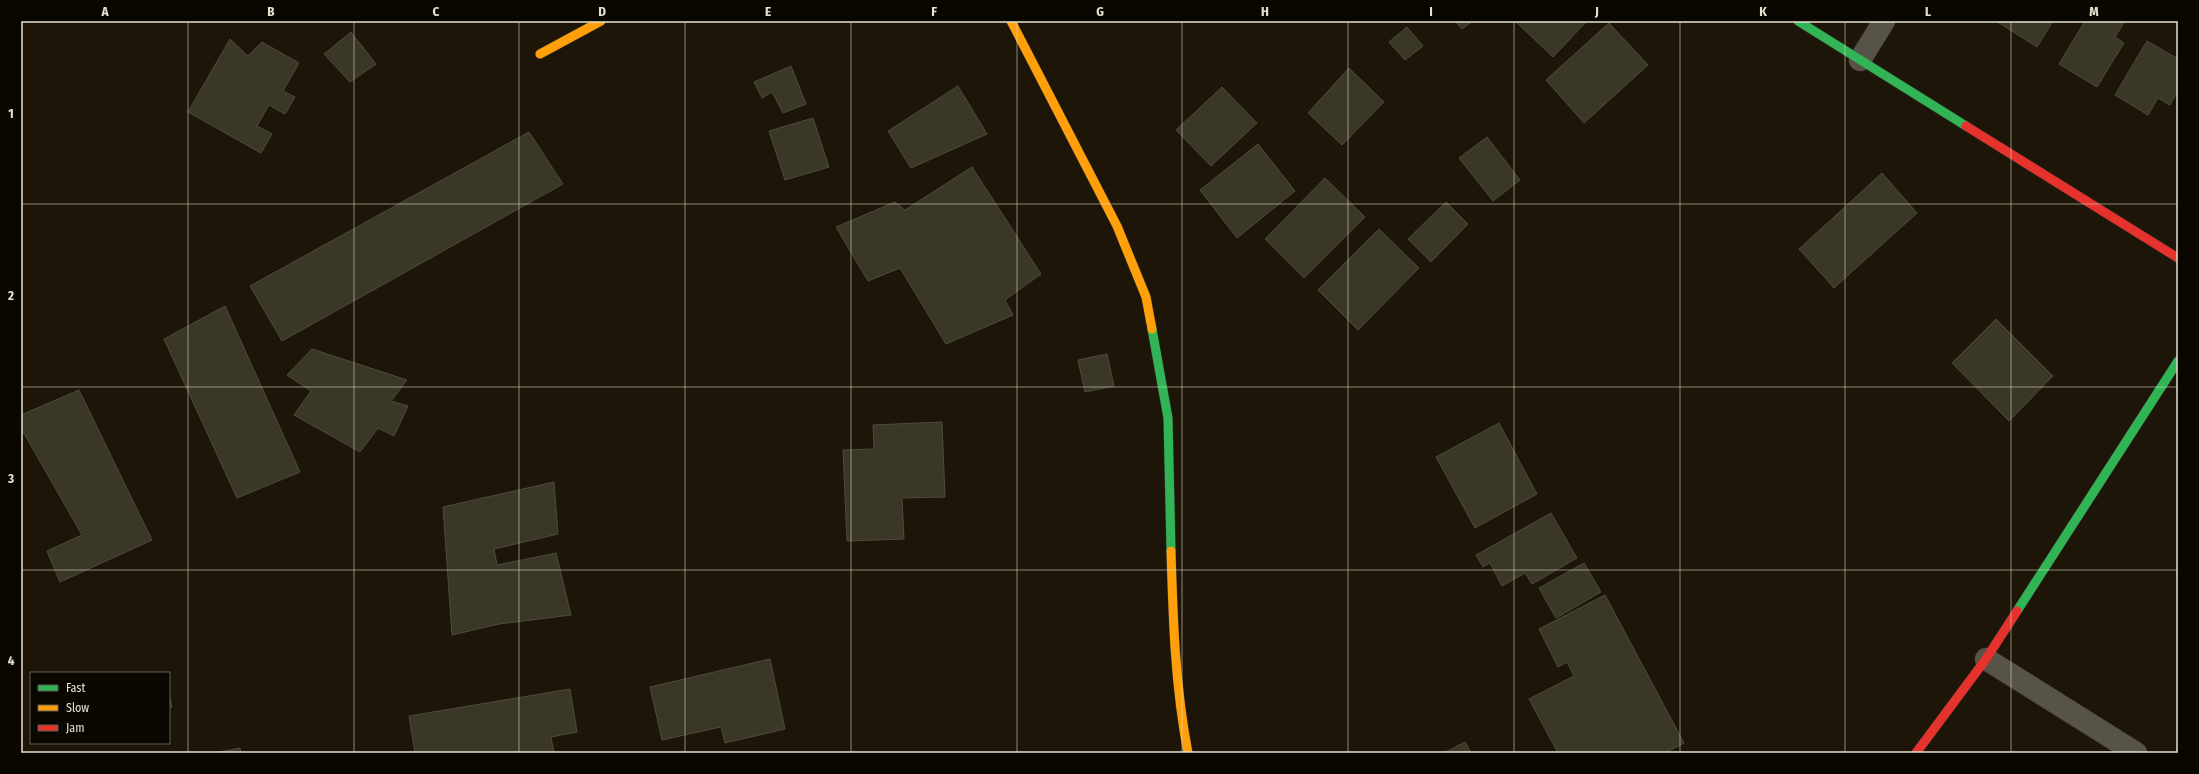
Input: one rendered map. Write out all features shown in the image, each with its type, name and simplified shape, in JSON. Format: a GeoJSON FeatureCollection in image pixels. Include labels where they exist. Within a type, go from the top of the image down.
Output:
{"type":"FeatureCollection","features":[{"type":"Feature","properties":{"kind":"street"},"geometry":{"type":"LineString","coordinates":[[540,54],[601,21]]}},
{"type":"Feature","properties":{"kind":"street"},"geometry":{"type":"LineString","coordinates":[[1012,21],[1117,226],[1146,297],[1168,418],[1173,634],[1181,717],[1188,753]]}},
{"type":"Feature","properties":{"kind":"street"},"geometry":{"type":"LineString","coordinates":[[1798,21],[2178,258]]}},
{"type":"Feature","properties":{"kind":"street"},"geometry":{"type":"LineString","coordinates":[[1860,60],[1884,21]]}},
{"type":"Feature","properties":{"kind":"street"},"geometry":{"type":"LineString","coordinates":[[1916,753],[1986,659],[2178,361]]}},
{"type":"Feature","properties":{"kind":"street"},"geometry":{"type":"LineString","coordinates":[[1986,659],[2136,753]]}},
{"type":"Feature","properties":{"kind":"building"},"geometry":{"type":"Polygon","coordinates":[[[1455,21],[1473,21],[1462,29],[1455,21]]]}},
{"type":"Feature","properties":{"kind":"building"},"geometry":{"type":"Polygon","coordinates":[[[1515,21],[1587,21],[1553,57],[1515,21]]]}},
{"type":"Feature","properties":{"kind":"building"},"geometry":{"type":"Polygon","coordinates":[[[1996,21],[2053,21],[2037,47],[1996,21]]]}},
{"type":"Feature","properties":{"kind":"building"},"geometry":{"type":"Polygon","coordinates":[[[2085,21],[2125,21],[2115,37],[2124,43],[2097,87],[2059,64],[2085,21]]]}},
{"type":"Feature","properties":{"kind":"building"},"geometry":{"type":"Polygon","coordinates":[[[1609,23],[1648,65],[1584,123],[1546,80],[1609,23]]]}},
{"type":"Feature","properties":{"kind":"building"},"geometry":{"type":"Polygon","coordinates":[[[1407,27],[1423,46],[1405,60],[1389,42],[1407,27]]]}},
{"type":"Feature","properties":{"kind":"building"},"geometry":{"type":"Polygon","coordinates":[[[351,32],[376,64],[350,82],[324,54],[351,32]]]}},
{"type":"Feature","properties":{"kind":"building"},"geometry":{"type":"Polygon","coordinates":[[[230,39],[248,56],[262,42],[299,63],[283,91],[295,97],[285,114],[269,105],[257,126],[272,134],[261,153],[188,112],[230,39]]]}},
{"type":"Feature","properties":{"kind":"building"},"geometry":{"type":"Polygon","coordinates":[[[2147,41],[2178,59],[2178,91],[2170,105],[2158,98],[2148,115],[2115,95],[2147,41]]]}},
{"type":"Feature","properties":{"kind":"building"},"geometry":{"type":"Polygon","coordinates":[[[791,66],[806,104],[783,113],[772,92],[762,98],[754,82],[791,66]]]}},
{"type":"Feature","properties":{"kind":"building"},"geometry":{"type":"Polygon","coordinates":[[[1349,68],[1384,102],[1342,145],[1308,113],[1349,68]]]}},
{"type":"Feature","properties":{"kind":"building"},"geometry":{"type":"Polygon","coordinates":[[[958,86],[987,134],[911,168],[888,131],[958,86]]]}},
{"type":"Feature","properties":{"kind":"building"},"geometry":{"type":"Polygon","coordinates":[[[1222,87],[1257,123],[1211,166],[1176,130],[1222,87]]]}},
{"type":"Feature","properties":{"kind":"building"},"geometry":{"type":"Polygon","coordinates":[[[813,118],[829,167],[785,180],[769,131],[813,118]]]}},
{"type":"Feature","properties":{"kind":"building"},"geometry":{"type":"Polygon","coordinates":[[[529,132],[563,184],[282,341],[250,286],[529,132]]]}},
{"type":"Feature","properties":{"kind":"building"},"geometry":{"type":"Polygon","coordinates":[[[1487,137],[1520,180],[1493,201],[1459,158],[1487,137]]]}},
{"type":"Feature","properties":{"kind":"building"},"geometry":{"type":"Polygon","coordinates":[[[1258,144],[1295,191],[1237,238],[1200,190],[1258,144]]]}},
{"type":"Feature","properties":{"kind":"building"},"geometry":{"type":"Polygon","coordinates":[[[972,167],[1041,274],[1005,300],[1013,315],[946,344],[900,268],[868,281],[836,227],[895,202],[905,210],[972,167]]]}},
{"type":"Feature","properties":{"kind":"building"},"geometry":{"type":"Polygon","coordinates":[[[1882,173],[1917,213],[1834,288],[1799,249],[1882,173]]]}},
{"type":"Feature","properties":{"kind":"building"},"geometry":{"type":"Polygon","coordinates":[[[1325,178],[1365,217],[1304,278],[1265,239],[1325,178]]]}},
{"type":"Feature","properties":{"kind":"building"},"geometry":{"type":"Polygon","coordinates":[[[1446,202],[1468,224],[1431,262],[1408,239],[1446,202]]]}},
{"type":"Feature","properties":{"kind":"building"},"geometry":{"type":"Polygon","coordinates":[[[1379,229],[1419,268],[1358,330],[1318,290],[1379,229]]]}},
{"type":"Feature","properties":{"kind":"building"},"geometry":{"type":"Polygon","coordinates":[[[225,306],[300,472],[237,498],[164,339],[225,306]]]}},
{"type":"Feature","properties":{"kind":"building"},"geometry":{"type":"Polygon","coordinates":[[[1996,319],[2053,376],[2009,421],[1952,363],[1996,319]]]}},
{"type":"Feature","properties":{"kind":"building"},"geometry":{"type":"Polygon","coordinates":[[[312,349],[407,380],[391,401],[408,406],[394,436],[378,428],[360,452],[294,415],[311,391],[287,375],[312,349]]]}},
{"type":"Feature","properties":{"kind":"building"},"geometry":{"type":"Polygon","coordinates":[[[1107,354],[1114,386],[1085,392],[1078,360],[1107,354]]]}},
{"type":"Feature","properties":{"kind":"building"},"geometry":{"type":"Polygon","coordinates":[[[79,390],[152,540],[60,582],[47,551],[82,535],[21,428],[21,415],[79,390]]]}},
{"type":"Feature","properties":{"kind":"building"},"geometry":{"type":"Polygon","coordinates":[[[942,422],[945,497],[902,498],[904,539],[847,541],[843,450],[874,449],[873,425],[942,422]]]}},
{"type":"Feature","properties":{"kind":"building"},"geometry":{"type":"Polygon","coordinates":[[[1499,423],[1537,494],[1475,528],[1436,457],[1499,423]]]}},
{"type":"Feature","properties":{"kind":"building"},"geometry":{"type":"Polygon","coordinates":[[[554,482],[558,534],[494,549],[497,565],[556,553],[571,615],[499,624],[452,635],[443,507],[554,482]]]}},
{"type":"Feature","properties":{"kind":"building"},"geometry":{"type":"Polygon","coordinates":[[[1551,513],[1577,558],[1532,584],[1525,573],[1502,586],[1490,563],[1483,567],[1476,555],[1551,513]]]}},
{"type":"Feature","properties":{"kind":"building"},"geometry":{"type":"Polygon","coordinates":[[[1584,563],[1601,592],[1556,618],[1539,588],[1584,563]]]}},
{"type":"Feature","properties":{"kind":"building"},"geometry":{"type":"Polygon","coordinates":[[[1605,595],[1684,743],[1665,753],[1558,753],[1529,699],[1574,676],[1567,662],[1558,667],[1539,629],[1605,595]]]}},
{"type":"Feature","properties":{"kind":"building"},"geometry":{"type":"Polygon","coordinates":[[[770,659],[785,729],[725,743],[721,727],[662,740],[650,687],[770,659]]]}},
{"type":"Feature","properties":{"kind":"building"},"geometry":{"type":"Polygon","coordinates":[[[570,689],[577,732],[551,737],[554,753],[415,753],[409,716],[570,689]]]}},
{"type":"Feature","properties":{"kind":"building"},"geometry":{"type":"Polygon","coordinates":[[[1465,742],[1471,753],[1444,753],[1465,742]]]}},
{"type":"Feature","properties":{"kind":"building"},"geometry":{"type":"Polygon","coordinates":[[[240,748],[241,753],[215,753],[240,748]]]}},
{"type":"Feature","properties":{"kind":"traffic: fast"},"geometry":{"type":"LineString","coordinates":[[1798,21],[1966,126]]}},
{"type":"Feature","properties":{"kind":"traffic: fast"},"geometry":{"type":"LineString","coordinates":[[1152,329],[1168,418],[1171,551]]}},
{"type":"Feature","properties":{"kind":"traffic: fast"},"geometry":{"type":"LineString","coordinates":[[2017,611],[2178,361]]}},
{"type":"Feature","properties":{"kind":"traffic: slow"},"geometry":{"type":"LineString","coordinates":[[540,54],[601,21]]}},
{"type":"Feature","properties":{"kind":"traffic: slow"},"geometry":{"type":"LineString","coordinates":[[1011,21],[1117,226],[1146,297],[1152,329]]}},
{"type":"Feature","properties":{"kind":"traffic: slow"},"geometry":{"type":"LineString","coordinates":[[1171,551],[1177,678],[1188,753]]}},
{"type":"Feature","properties":{"kind":"traffic: jam"},"geometry":{"type":"LineString","coordinates":[[1966,126],[2178,258]]}},
{"type":"Feature","properties":{"kind":"traffic: jam"},"geometry":{"type":"LineString","coordinates":[[1916,753],[1986,659],[2017,611]]}}]}
